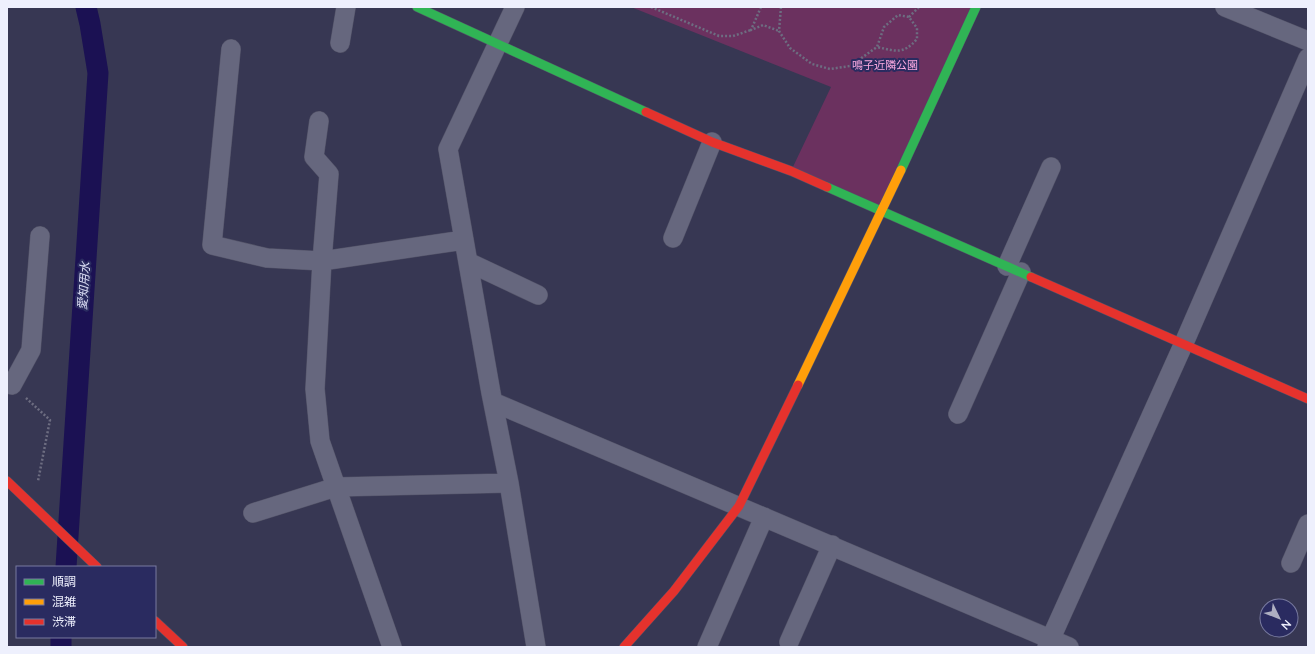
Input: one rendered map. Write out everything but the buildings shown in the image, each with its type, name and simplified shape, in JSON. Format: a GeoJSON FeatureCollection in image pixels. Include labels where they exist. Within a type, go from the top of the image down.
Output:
{"type":"FeatureCollection","features":[{"type":"Feature","properties":{"kind":"street"},"geometry":{"type":"LineString","coordinates":[[340,43],[346,7]]}},
{"type":"Feature","properties":{"kind":"street"},"geometry":{"type":"LineString","coordinates":[[417,7],[712,142],[791,171],[1308,399]]}},
{"type":"Feature","properties":{"kind":"street"},"geometry":{"type":"LineString","coordinates":[[515,7],[448,149],[509,483],[536,647]]}},
{"type":"Feature","properties":{"kind":"street"},"geometry":{"type":"LineString","coordinates":[[624,647],[674,592],[739,506],[882,211],[976,7]]}},
{"type":"Feature","properties":{"kind":"street"},"geometry":{"type":"LineString","coordinates":[[1225,7],[1308,41]]}},
{"type":"Feature","properties":{"kind":"street"},"geometry":{"type":"LineString","coordinates":[[231,49],[212,245],[267,258],[322,261],[464,240]]}},
{"type":"Feature","properties":{"kind":"street"},"geometry":{"type":"LineString","coordinates":[[1049,643],[1184,344],[1308,58]]}},
{"type":"Feature","properties":{"kind":"street"},"geometry":{"type":"LineString","coordinates":[[319,122],[314,157],[329,174],[322,261],[315,389],[320,441],[392,647]]}},
{"type":"Feature","properties":{"kind":"street"},"geometry":{"type":"LineString","coordinates":[[673,238],[712,142]]}},
{"type":"Feature","properties":{"kind":"street"},"geometry":{"type":"LineString","coordinates":[[958,414],[1014,269],[1051,167]]}},
{"type":"Feature","properties":{"kind":"street"},"geometry":{"type":"LineString","coordinates":[[10,383],[31,350],[40,236]]}},
{"type":"Feature","properties":{"kind":"street"},"geometry":{"type":"LineString","coordinates":[[468,262],[538,295]]}},
{"type":"Feature","properties":{"kind":"street"},"geometry":{"type":"LineString","coordinates":[[493,402],[832,546],[1049,643],[1069,647]]}},
{"type":"Feature","properties":{"kind":"street"},"geometry":{"type":"LineString","coordinates":[[7,481],[96,566]]}},
{"type":"Feature","properties":{"kind":"street"},"geometry":{"type":"LineString","coordinates":[[253,513],[336,488],[509,483]]}},
{"type":"Feature","properties":{"kind":"street"},"geometry":{"type":"LineString","coordinates":[[707,647],[764,517]]}},
{"type":"Feature","properties":{"kind":"street"},"geometry":{"type":"LineString","coordinates":[[1291,563],[1308,524]]}},
{"type":"Feature","properties":{"kind":"street"},"geometry":{"type":"LineString","coordinates":[[790,642],[832,546]]}},
{"type":"Feature","properties":{"kind":"street"},"geometry":{"type":"LineString","coordinates":[[156,622],[183,647]]}},
{"type":"Feature","properties":{"kind":"path"},"geometry":{"type":"LineString","coordinates":[[651,7],[719,36],[733,36],[762,25],[779,31],[790,48],[812,64],[830,69],[850,66],[877,47],[884,27],[898,15],[909,17],[917,28],[917,39],[910,47],[902,51],[877,47]]}},
{"type":"Feature","properties":{"kind":"path"},"geometry":{"type":"LineString","coordinates":[[751,30],[762,7]]}},
{"type":"Feature","properties":{"kind":"path"},"geometry":{"type":"LineString","coordinates":[[779,31],[781,7]]}},
{"type":"Feature","properties":{"kind":"path"},"geometry":{"type":"LineString","coordinates":[[909,17],[919,7]]}},
{"type":"Feature","properties":{"kind":"path"},"geometry":{"type":"LineString","coordinates":[[10,383],[50,420],[35,508]]}},
{"type":"Feature","properties":{"kind":"green space","name":"鳴子近隣公園"},"geometry":{"type":"Polygon","coordinates":[[[631,7],[976,7],[882,211],[791,171],[831,87],[631,7]]]}},
{"type":"Feature","properties":{"kind":"waterway","name":"愛知用水"},"geometry":{"type":"LineString","coordinates":[[66,566],[98,73],[86,7]]}},
{"type":"Feature","properties":{"kind":"waterway","name":"愛知用水"},"geometry":{"type":"LineString","coordinates":[[61,638],[61,647]]}},
{"type":"Feature","properties":{"kind":"traffic: fast"},"geometry":{"type":"LineString","coordinates":[[417,7],[646,112]]}},
{"type":"Feature","properties":{"kind":"traffic: fast"},"geometry":{"type":"LineString","coordinates":[[901,170],[976,7]]}},
{"type":"Feature","properties":{"kind":"traffic: fast"},"geometry":{"type":"LineString","coordinates":[[827,187],[1031,277]]}},
{"type":"Feature","properties":{"kind":"traffic: slow"},"geometry":{"type":"LineString","coordinates":[[798,385],[901,170]]}},
{"type":"Feature","properties":{"kind":"traffic: jam"},"geometry":{"type":"LineString","coordinates":[[646,112],[712,142],[791,171],[827,187]]}},
{"type":"Feature","properties":{"kind":"traffic: jam"},"geometry":{"type":"LineString","coordinates":[[1031,277],[1308,399]]}},
{"type":"Feature","properties":{"kind":"traffic: jam"},"geometry":{"type":"LineString","coordinates":[[624,647],[674,591],[739,506],[798,385]]}},
{"type":"Feature","properties":{"kind":"traffic: jam"},"geometry":{"type":"LineString","coordinates":[[7,481],[96,566]]}},
{"type":"Feature","properties":{"kind":"traffic: jam"},"geometry":{"type":"LineString","coordinates":[[156,622],[183,647]]}}]}
